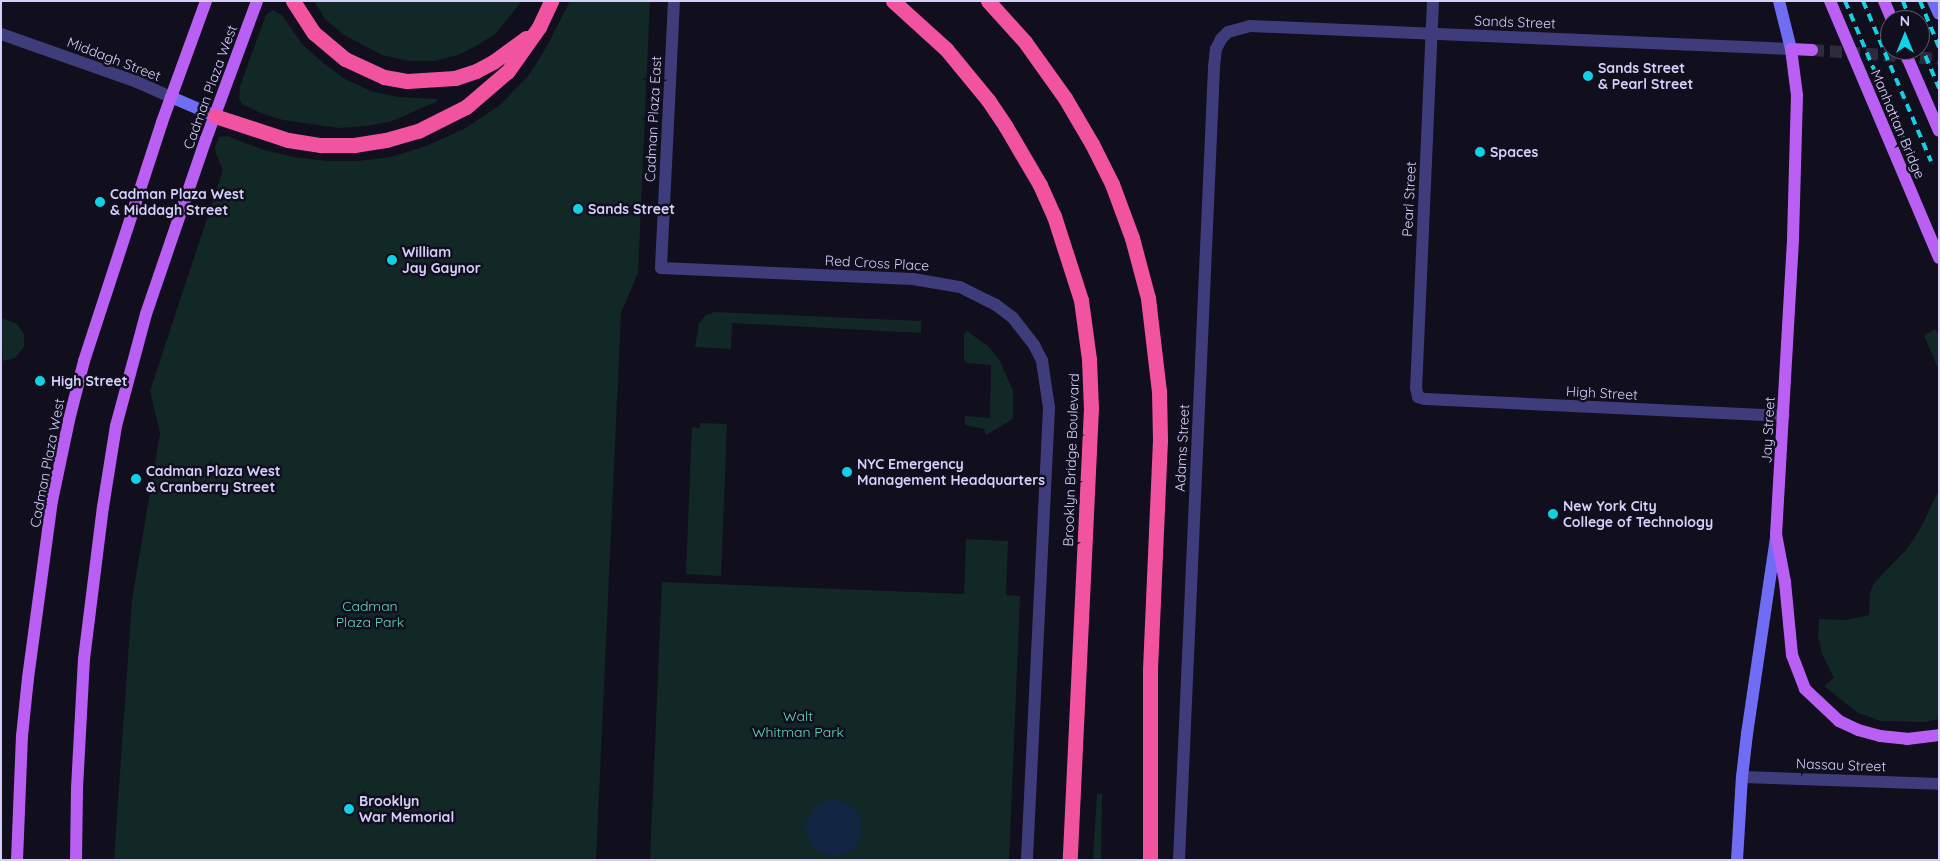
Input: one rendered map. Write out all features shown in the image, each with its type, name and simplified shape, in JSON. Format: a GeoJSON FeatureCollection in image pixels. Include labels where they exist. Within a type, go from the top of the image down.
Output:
{"type":"FeatureCollection","features":[{"type":"Feature","properties":{"kind":"highway"},"geometry":{"type":"LineString","coordinates":[[293,1],[314,33],[345,59],[384,77],[406,81],[455,78],[476,71],[506,53],[539,27]]}},
{"type":"Feature","properties":{"kind":"highway"},"geometry":{"type":"LineString","coordinates":[[215,116],[288,140],[321,146],[354,146],[418,131],[466,107],[508,71],[539,27],[551,1]]}},
{"type":"Feature","properties":{"kind":"highway","name":"Brooklyn Bridge Boulevard"},"geometry":{"type":"LineString","coordinates":[[893,1],[946,49],[988,100],[1006,127],[1040,184],[1054,216],[1080,300],[1089,359],[1091,408],[1070,860]]}},
{"type":"Feature","properties":{"kind":"highway"},"geometry":{"type":"LineString","coordinates":[[988,1],[1025,42],[1065,98],[1092,144],[1112,184],[1129,230],[1148,298],[1160,391],[1160,440],[1150,670],[1150,860]]}},
{"type":"Feature","properties":{"kind":"main road","name":"Cadman Plaza West"},"geometry":{"type":"LineString","coordinates":[[17,860],[22,736],[28,678],[52,501],[69,420],[84,361],[171,97],[206,1]]}},
{"type":"Feature","properties":{"kind":"main road","name":"Cadman Plaza West"},"geometry":{"type":"LineString","coordinates":[[76,860],[77,788],[84,659],[103,507],[116,426],[146,314],[257,1]]}},
{"type":"Feature","properties":{"kind":"main road","name":"Jay Street"},"geometry":{"type":"LineString","coordinates":[[1737,860],[1742,776],[1776,534],[1784,416],[1797,95],[1791,49],[1779,1]]}},
{"type":"Feature","properties":{"kind":"main road","name":"Manhattan Bridge"},"geometry":{"type":"LineString","coordinates":[[1830,1],[1939,258]]}},
{"type":"Feature","properties":{"kind":"main road"},"geometry":{"type":"LineString","coordinates":[[1933,1],[1939,14]]}},
{"type":"Feature","properties":{"kind":"main road","name":"Sands Street"},"geometry":{"type":"LineString","coordinates":[[1791,49],[1812,50]]}},
{"type":"Feature","properties":{"kind":"main road"},"geometry":{"type":"LineString","coordinates":[[1908,60],[1939,131]]}},
{"type":"Feature","properties":{"kind":"main road","name":"Middagh Street"},"geometry":{"type":"LineString","coordinates":[[171,97],[215,116]]}},
{"type":"Feature","properties":{"kind":"main road"},"geometry":{"type":"LineString","coordinates":[[1776,534],[1785,582],[1792,655],[1805,689],[1839,721],[1858,730],[1880,736],[1907,739],[1939,734]]}},
{"type":"Feature","properties":{"kind":"street","name":"Cadman Plaza East"},"geometry":{"type":"LineString","coordinates":[[661,268],[674,1]]}},
{"type":"Feature","properties":{"kind":"street","name":"Pearl Street"},"geometry":{"type":"LineString","coordinates":[[1418,397],[1416,388],[1433,1]]}},
{"type":"Feature","properties":{"kind":"street","name":"Sands Street"},"geometry":{"type":"LineString","coordinates":[[1221,39],[1228,32],[1250,26],[1791,49]]}},
{"type":"Feature","properties":{"kind":"street","name":"Middagh Street"},"geometry":{"type":"LineString","coordinates":[[1,34],[137,82],[171,97]]}},
{"type":"Feature","properties":{"kind":"street","name":"Adams Street"},"geometry":{"type":"LineString","coordinates":[[1179,860],[1214,67],[1216,49],[1221,39]]}},
{"type":"Feature","properties":{"kind":"street","name":"Red Cross Place"},"geometry":{"type":"LineString","coordinates":[[661,268],[913,279],[960,287],[996,305],[1013,318],[1034,345],[1042,361],[1046,377],[1048,408],[1027,860]]}},
{"type":"Feature","properties":{"kind":"street","name":"High Street"},"geometry":{"type":"LineString","coordinates":[[1418,397],[1425,399],[1784,416]]}},
{"type":"Feature","properties":{"kind":"street","name":"Nassau Street"},"geometry":{"type":"LineString","coordinates":[[1742,776],[1939,784]]}},
{"type":"Feature","properties":{"kind":"green space"},"geometry":{"type":"Polygon","coordinates":[[[314,1],[522,1],[495,34],[476,46],[458,55],[434,61],[410,61],[382,55],[344,35],[325,19],[314,1]]]}},
{"type":"Feature","properties":{"kind":"green space","name":"Cadman Plaza Park"},"geometry":{"type":"Polygon","coordinates":[[[570,1],[650,1],[638,273],[621,313],[596,860],[114,860],[132,600],[160,433],[150,391],[223,170],[215,147],[219,137],[227,136],[261,149],[293,157],[328,161],[358,161],[391,157],[426,146],[464,129],[500,105],[528,76],[546,48],[570,1]]]}},
{"type":"Feature","properties":{"kind":"green space"},"geometry":{"type":"Polygon","coordinates":[[[273,10],[282,15],[302,44],[345,79],[371,91],[397,97],[437,99],[438,101],[392,121],[367,126],[339,128],[283,120],[242,104],[239,98],[240,86],[266,15],[273,10]]]}},
{"type":"Feature","properties":{"kind":"green space"},"geometry":{"type":"Polygon","coordinates":[[[715,312],[921,321],[921,333],[732,323],[731,349],[695,347],[699,323],[706,315],[715,312]]]}},
{"type":"Feature","properties":{"kind":"green space"},"geometry":{"type":"Polygon","coordinates":[[[4,319],[17,324],[24,334],[24,347],[15,358],[3,361],[1,320],[4,319]]]}},
{"type":"Feature","properties":{"kind":"green space"},"geometry":{"type":"Polygon","coordinates":[[[1936,329],[1939,336],[1939,371],[1924,335],[1936,329]]]}},
{"type":"Feature","properties":{"kind":"green space"},"geometry":{"type":"Polygon","coordinates":[[[967,331],[989,347],[1000,361],[1013,391],[1013,419],[986,435],[984,429],[965,425],[965,416],[990,418],[991,365],[967,363],[964,360],[964,335],[967,331]]]}},
{"type":"Feature","properties":{"kind":"green space"},"geometry":{"type":"Polygon","coordinates":[[[700,423],[727,424],[721,576],[686,574],[692,427],[700,428],[700,423]]]}},
{"type":"Feature","properties":{"kind":"green space"},"geometry":{"type":"Polygon","coordinates":[[[1939,490],[1939,719],[1924,722],[1881,721],[1858,713],[1824,686],[1834,678],[1822,654],[1818,636],[1819,619],[1847,620],[1869,615],[1870,593],[1874,583],[1906,550],[1920,529],[1939,490]]]}},
{"type":"Feature","properties":{"kind":"green space","name":"Walt Whitman Park"},"geometry":{"type":"Polygon","coordinates":[[[966,539],[1008,541],[1006,595],[1020,596],[1009,860],[650,860],[662,582],[964,594],[966,539]]]}},
{"type":"Feature","properties":{"kind":"green space"},"geometry":{"type":"Polygon","coordinates":[[[1097,794],[1102,794],[1101,860],[1093,860],[1097,794]]]}},
{"type":"Feature","properties":{"kind":"water"},"geometry":{"type":"Polygon","coordinates":[[[828,800],[840,800],[850,804],[858,812],[862,828],[858,844],[850,852],[840,856],[828,856],[818,852],[810,844],[806,834],[806,822],[810,812],[818,804],[828,800]]]}},
{"type":"Feature","properties":{"kind":"tunnel"},"geometry":{"type":"LineString","coordinates":[[1812,50],[1939,59]]}},
{"type":"Feature","properties":{"kind":"railway"},"geometry":{"type":"LineString","coordinates":[[1845,1],[1915,167]]}},
{"type":"Feature","properties":{"kind":"railway"},"geometry":{"type":"LineString","coordinates":[[1863,1],[1931,161]]}},
{"type":"Feature","properties":{"kind":"railway"},"geometry":{"type":"LineString","coordinates":[[1903,1],[1906,10]]}},
{"type":"Feature","properties":{"kind":"railway"},"geometry":{"type":"LineString","coordinates":[[1920,1],[1939,47]]}},
{"type":"Feature","properties":{"kind":"railway"},"geometry":{"type":"LineString","coordinates":[[1927,60],[1939,88]]}},
{"type":"Feature","properties":{"kind":"place","name":"Sands Street & Pearl Street"},"geometry":{"type":"Point","coordinates":[1588,76]}},
{"type":"Feature","properties":{"kind":"place","name":"Spaces"},"geometry":{"type":"Point","coordinates":[1480,152]}},
{"type":"Feature","properties":{"kind":"place","name":"Cadman Plaza West & Middagh Street"},"geometry":{"type":"Point","coordinates":[100,202]}},
{"type":"Feature","properties":{"kind":"place","name":"Sands Street"},"geometry":{"type":"Point","coordinates":[578,209]}},
{"type":"Feature","properties":{"kind":"place","name":"William Jay Gaynor"},"geometry":{"type":"Point","coordinates":[392,260]}},
{"type":"Feature","properties":{"kind":"place","name":"High Street"},"geometry":{"type":"Point","coordinates":[40,381]}},
{"type":"Feature","properties":{"kind":"place","name":"NYC Emergency Management Headquarters"},"geometry":{"type":"Point","coordinates":[847,472]}},
{"type":"Feature","properties":{"kind":"place","name":"Cadman Plaza West & Cranberry Street"},"geometry":{"type":"Point","coordinates":[136,479]}},
{"type":"Feature","properties":{"kind":"place","name":"New York City College of Technology"},"geometry":{"type":"Point","coordinates":[1553,514]}},
{"type":"Feature","properties":{"kind":"place","name":"Brooklyn War Memorial"},"geometry":{"type":"Point","coordinates":[349,809]}}]}
